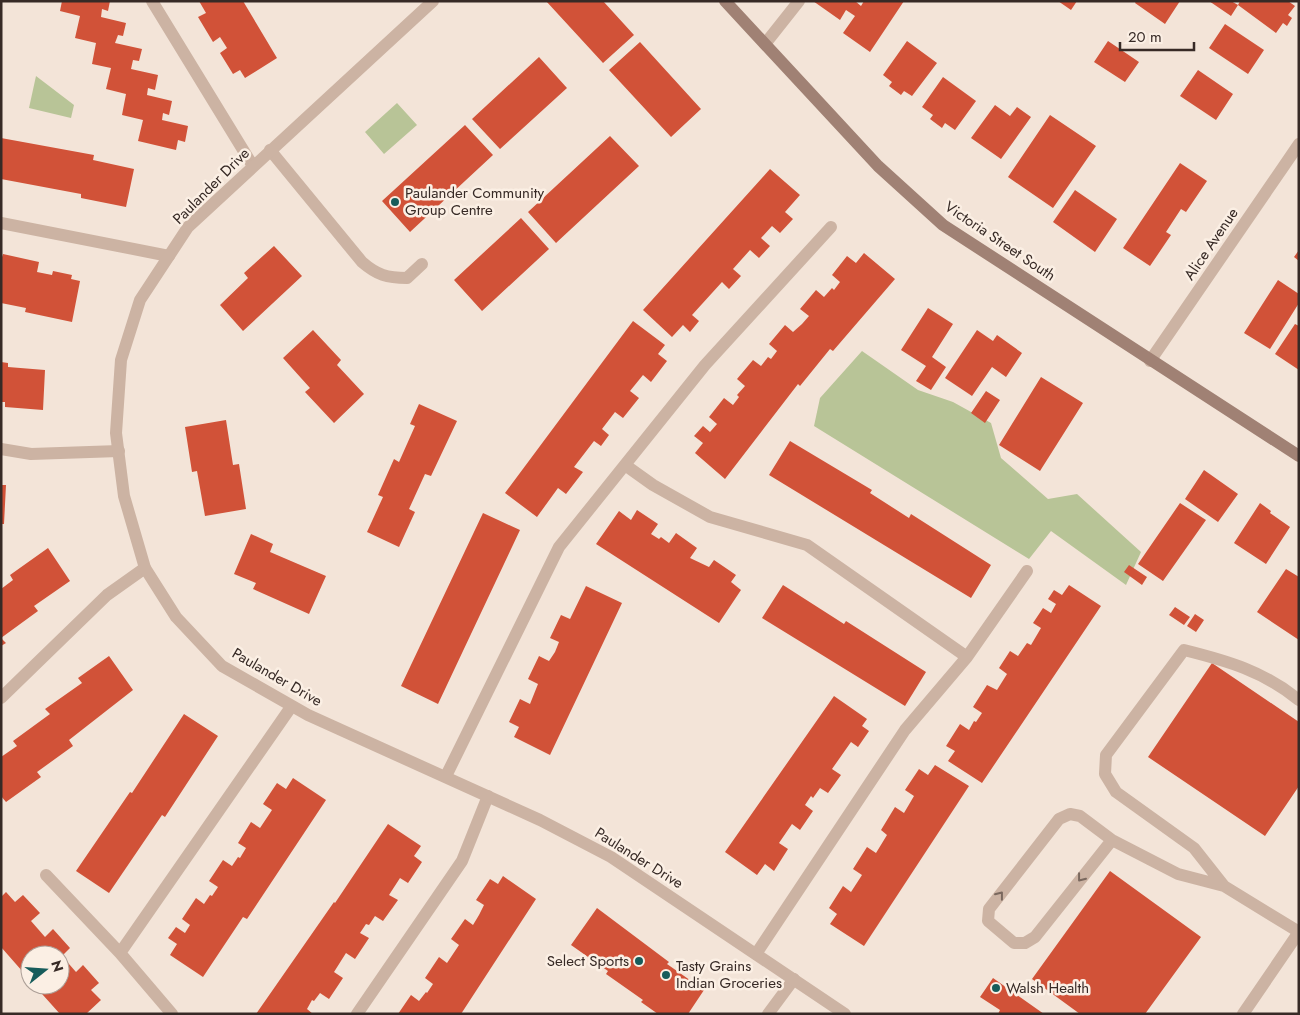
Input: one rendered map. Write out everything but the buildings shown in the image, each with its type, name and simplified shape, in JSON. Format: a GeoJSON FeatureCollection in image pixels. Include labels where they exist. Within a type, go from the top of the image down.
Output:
{"type":"FeatureCollection","features":[{"type":"Feature","properties":{"kind":"main road","name":"Victoria Street South"},"geometry":{"type":"LineString","coordinates":[[725,1],[878,166],[943,225],[1299,456]]}},
{"type":"Feature","properties":{"kind":"street"},"geometry":{"type":"LineString","coordinates":[[152,1],[253,166]]}},
{"type":"Feature","properties":{"kind":"street","name":"Paulander Drive"},"geometry":{"type":"LineString","coordinates":[[433,1],[188,227],[140,300],[121,360],[116,434],[124,496],[145,568],[176,617],[222,666],[291,706],[540,820],[611,857],[846,1014]]}},
{"type":"Feature","properties":{"kind":"street"},"geometry":{"type":"LineString","coordinates":[[765,44],[798,1]]}},
{"type":"Feature","properties":{"kind":"street","name":"Alice Avenue"},"geometry":{"type":"LineString","coordinates":[[1150,361],[1299,144]]}},
{"type":"Feature","properties":{"kind":"street"},"geometry":{"type":"LineString","coordinates":[[270,150],[362,262],[374,273],[387,278],[407,278],[422,264]]}},
{"type":"Feature","properties":{"kind":"street"},"geometry":{"type":"LineString","coordinates":[[1,223],[169,256]]}},
{"type":"Feature","properties":{"kind":"street"},"geometry":{"type":"LineString","coordinates":[[446,776],[559,547],[705,365],[831,227]]}},
{"type":"Feature","properties":{"kind":"street"},"geometry":{"type":"LineString","coordinates":[[1,449],[31,454],[119,451]]}},
{"type":"Feature","properties":{"kind":"street"},"geometry":{"type":"LineString","coordinates":[[625,465],[653,485],[710,517],[807,545],[967,657]]}},
{"type":"Feature","properties":{"kind":"street"},"geometry":{"type":"LineString","coordinates":[[1,698],[107,595],[145,568]]}},
{"type":"Feature","properties":{"kind":"street"},"geometry":{"type":"LineString","coordinates":[[756,954],[905,730],[967,657],[1027,571]]}},
{"type":"Feature","properties":{"kind":"street"},"geometry":{"type":"LineString","coordinates":[[1224,886],[1194,848],[1116,792],[1106,774],[1106,755],[1184,650],[1231,662],[1278,683],[1299,700]]}},
{"type":"Feature","properties":{"kind":"street"},"geometry":{"type":"LineString","coordinates":[[120,953],[291,706]]}},
{"type":"Feature","properties":{"kind":"street"},"geometry":{"type":"LineString","coordinates":[[357,1014],[462,861],[488,796]]}},
{"type":"Feature","properties":{"kind":"street"},"geometry":{"type":"LineString","coordinates":[[1112,840],[1035,937],[1025,943],[1014,943],[988,920],[989,909],[1059,819],[1070,814],[1080,816],[1112,840],[1178,874],[1224,886],[1299,932],[1243,1014]]}},
{"type":"Feature","properties":{"kind":"street"},"geometry":{"type":"LineString","coordinates":[[46,875],[120,953],[172,1014]]}},
{"type":"Feature","properties":{"kind":"street"},"geometry":{"type":"LineString","coordinates":[[768,1014],[794,979]]}},
{"type":"Feature","properties":{"kind":"green space"},"geometry":{"type":"Polygon","coordinates":[[[36,76],[74,105],[71,118],[29,108],[36,76]]]}},
{"type":"Feature","properties":{"kind":"green space"},"geometry":{"type":"Polygon","coordinates":[[[397,103],[417,125],[384,154],[365,132],[397,103]]]}},
{"type":"Feature","properties":{"kind":"green space"},"geometry":{"type":"Polygon","coordinates":[[[862,351],[918,390],[953,402],[991,423],[1001,458],[1048,499],[1077,494],[1141,552],[1126,585],[1051,531],[1029,559],[814,426],[820,398],[862,351]]]}},
{"type":"Feature","properties":{"kind":"place","name":"Paulander Community Group Centre"},"geometry":{"type":"Point","coordinates":[395,202]}},
{"type":"Feature","properties":{"kind":"place","name":"Select Sports"},"geometry":{"type":"Point","coordinates":[639,961]}},
{"type":"Feature","properties":{"kind":"place","name":"Tasty Grains Indian Groceries"},"geometry":{"type":"Point","coordinates":[666,975]}},
{"type":"Feature","properties":{"kind":"place","name":"Walsh Health"},"geometry":{"type":"Point","coordinates":[996,988]}}]}
